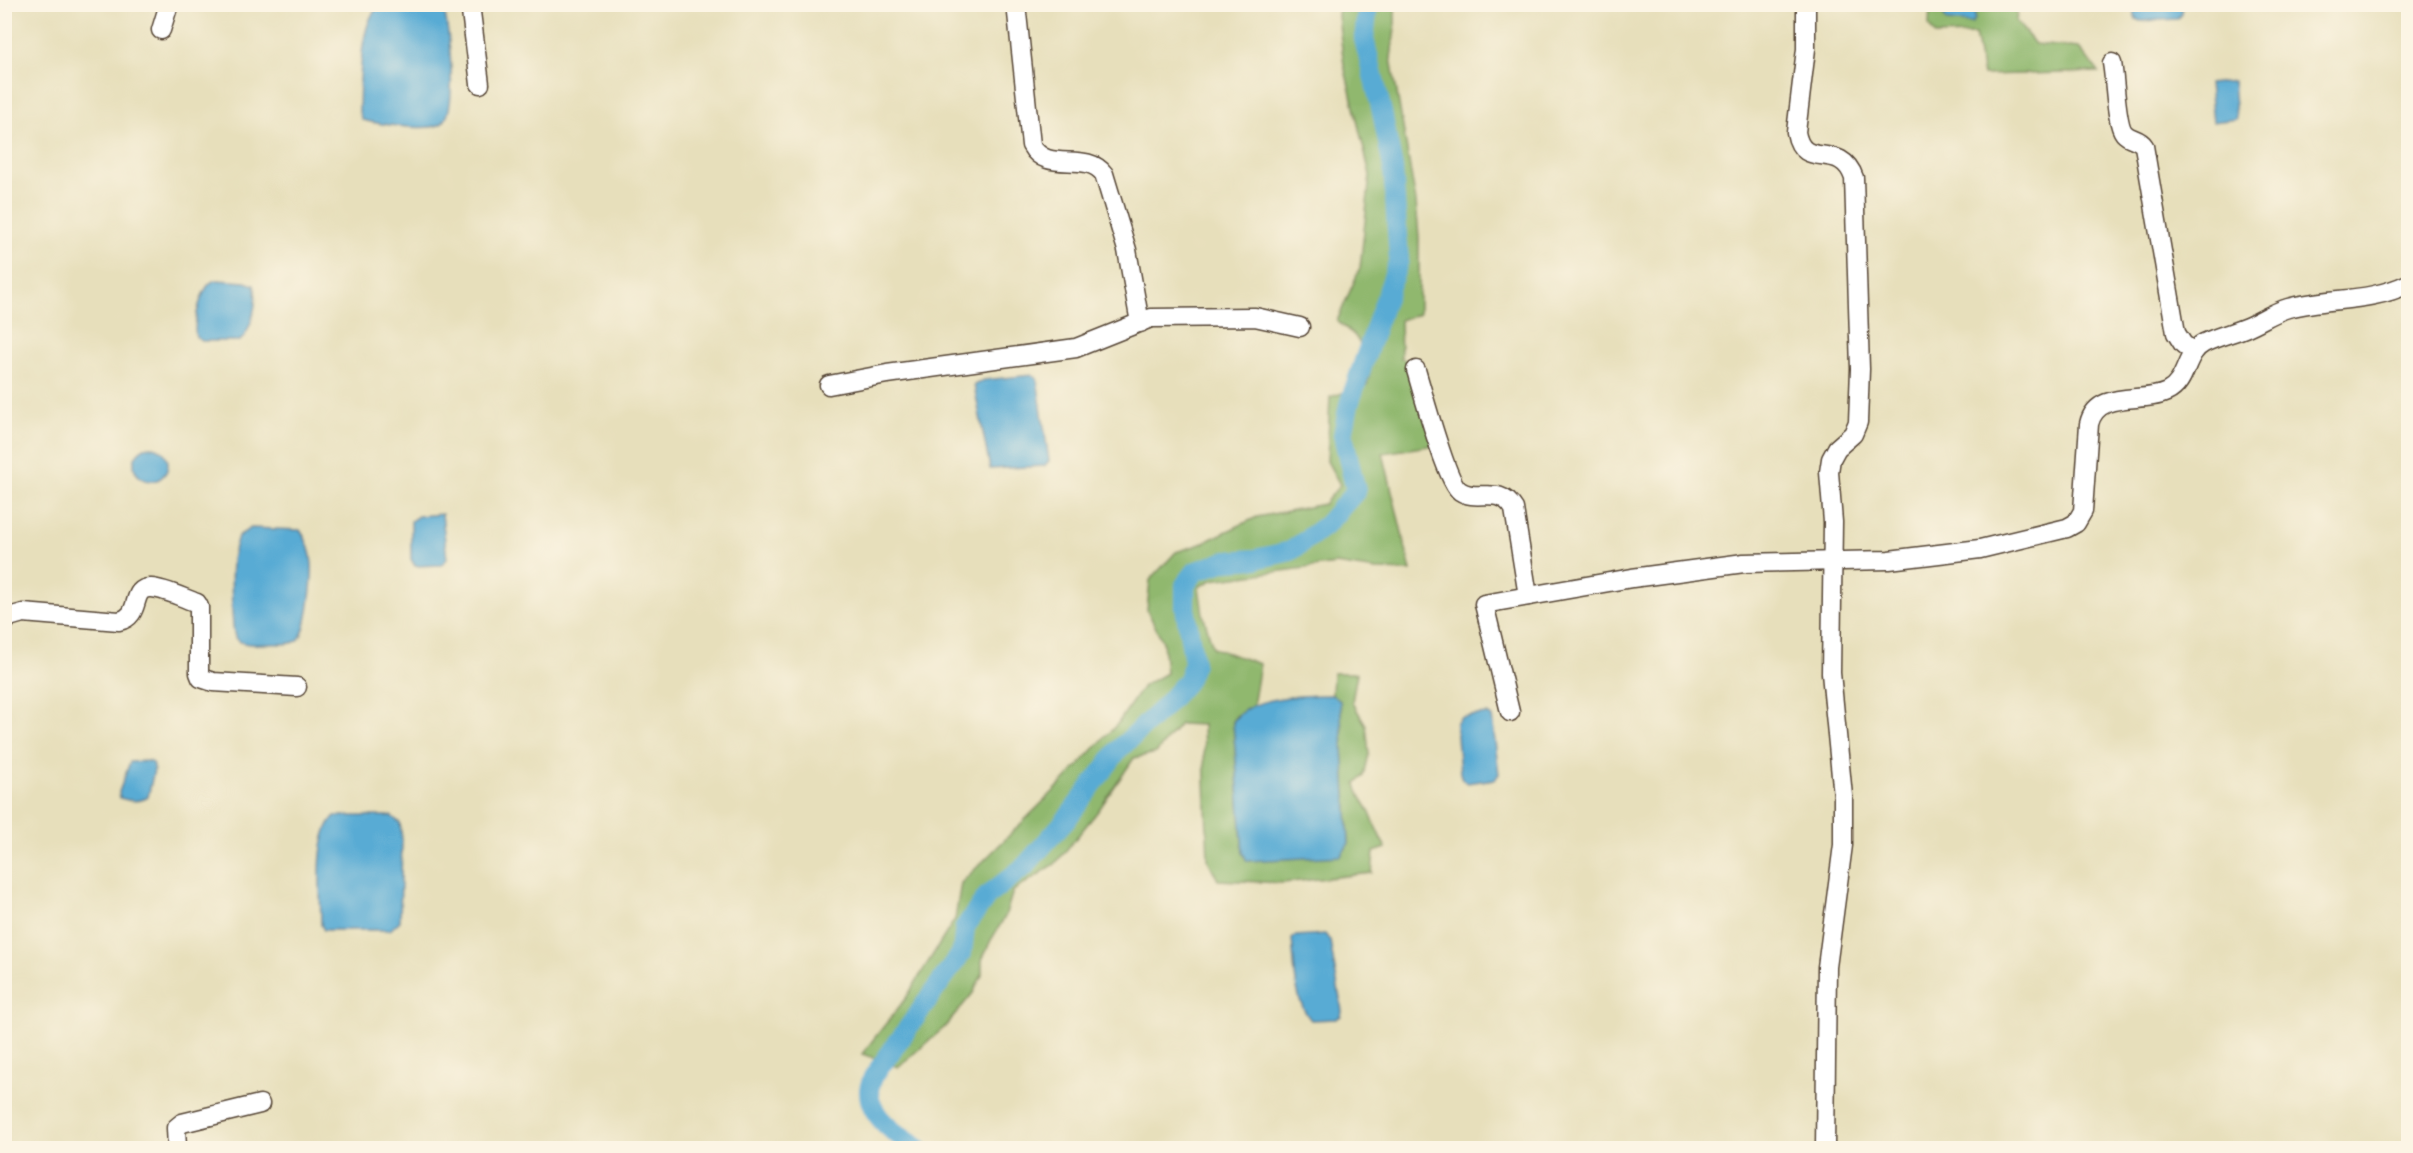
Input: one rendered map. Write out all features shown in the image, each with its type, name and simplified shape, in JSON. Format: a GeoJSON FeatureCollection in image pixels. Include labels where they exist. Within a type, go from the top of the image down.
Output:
{"type":"FeatureCollection","features":[{"type":"Feature","properties":{"kind":"street"},"geometry":{"type":"LineString","coordinates":[[161,30],[169,4]]}},
{"type":"Feature","properties":{"kind":"street"},"geometry":{"type":"LineString","coordinates":[[470,4],[480,84]]}},
{"type":"Feature","properties":{"kind":"street"},"geometry":{"type":"LineString","coordinates":[[1016,4],[1031,145],[1035,153],[1042,158],[1089,163],[1099,167],[1104,174],[1127,250],[1140,323]]}},
{"type":"Feature","properties":{"kind":"street"},"geometry":{"type":"LineString","coordinates":[[1806,4],[1806,49],[1796,132],[1798,141],[1809,154],[1836,157],[1844,161],[1854,178],[1860,369],[1858,422],[1853,434],[1837,448],[1830,466],[1833,560],[1831,673],[1843,795],[1843,845],[1827,967],[1825,1149]]}},
{"type":"Feature","properties":{"kind":"street"},"geometry":{"type":"LineString","coordinates":[[2112,63],[2120,125],[2126,136],[2141,142],[2144,146],[2176,333],[2182,344],[2193,352]]}},
{"type":"Feature","properties":{"kind":"street"},"geometry":{"type":"LineString","coordinates":[[1510,712],[1484,604],[1744,563],[1889,560],[1980,549],[2042,535],[2076,523],[2083,512],[2086,440],[2091,417],[2097,408],[2110,401],[2159,395],[2170,391],[2177,385],[2193,352],[2205,342],[2236,332],[2288,308],[2370,297],[2409,284]]}},
{"type":"Feature","properties":{"kind":"street"},"geometry":{"type":"LineString","coordinates":[[829,385],[898,372],[1076,348],[1151,318],[1255,316],[1300,327]]}},
{"type":"Feature","properties":{"kind":"street"},"geometry":{"type":"LineString","coordinates":[[1416,370],[1430,419],[1454,486],[1464,493],[1501,497],[1509,501],[1514,509],[1528,596]]}},
{"type":"Feature","properties":{"kind":"street"},"geometry":{"type":"LineString","coordinates":[[4,623],[9,617],[23,613],[119,621],[132,615],[139,592],[144,588],[160,589],[196,603],[199,607],[199,673],[201,678],[213,682],[297,687]]}},
{"type":"Feature","properties":{"kind":"street"},"geometry":{"type":"LineString","coordinates":[[177,1149],[176,1128],[182,1123],[260,1104]]}},
{"type":"Feature","properties":{"kind":"green space"},"geometry":{"type":"Polygon","coordinates":[[[1339,5],[1395,5],[1391,58],[1416,202],[1419,237],[1419,314],[1400,320],[1401,359],[1420,363],[1436,445],[1383,453],[1411,571],[1376,570],[1336,564],[1212,580],[1199,587],[1203,614],[1213,648],[1260,664],[1253,706],[1236,716],[1233,722],[1243,853],[1247,861],[1349,843],[1340,701],[1332,695],[1333,673],[1357,673],[1352,702],[1366,725],[1369,754],[1364,776],[1356,783],[1358,792],[1386,848],[1374,852],[1372,873],[1283,883],[1218,880],[1208,860],[1203,725],[1180,724],[1156,753],[1134,758],[1098,811],[1055,864],[1013,891],[1005,917],[982,960],[982,975],[973,993],[945,1027],[898,1067],[862,1054],[906,998],[955,919],[961,883],[1062,783],[1118,723],[1143,686],[1166,673],[1163,642],[1147,610],[1150,580],[1176,552],[1198,545],[1257,517],[1324,504],[1340,485],[1327,461],[1330,397],[1367,385],[1372,363],[1355,336],[1337,321],[1360,268],[1370,175],[1344,65],[1338,16],[1339,5]]]}},
{"type":"Feature","properties":{"kind":"green space"},"geometry":{"type":"Polygon","coordinates":[[[1930,5],[1944,5],[1944,16],[1975,19],[1975,5],[2018,5],[2016,21],[2035,44],[2079,48],[2099,72],[1983,75],[1975,34],[1935,35],[1929,26],[1930,5]]]}},
{"type":"Feature","properties":{"kind":"water"},"geometry":{"type":"Polygon","coordinates":[[[384,5],[422,5],[444,10],[450,51],[451,88],[447,117],[441,124],[414,127],[362,120],[359,112],[365,36],[369,21],[376,10],[384,5]]]}},
{"type":"Feature","properties":{"kind":"water"},"geometry":{"type":"Polygon","coordinates":[[[1944,5],[1975,5],[1975,19],[1972,23],[1947,21],[1944,16],[1944,5]]]}},
{"type":"Feature","properties":{"kind":"water"},"geometry":{"type":"Polygon","coordinates":[[[2132,5],[2182,5],[2177,19],[2140,21],[2136,19],[2132,5]]]}},
{"type":"Feature","properties":{"kind":"water"},"geometry":{"type":"Polygon","coordinates":[[[2233,81],[2236,119],[2213,122],[2209,84],[2233,81]]]}},
{"type":"Feature","properties":{"kind":"water"},"geometry":{"type":"Polygon","coordinates":[[[217,280],[254,285],[253,315],[248,330],[240,341],[202,341],[196,337],[195,323],[199,304],[207,288],[217,280]]]}},
{"type":"Feature","properties":{"kind":"water"},"geometry":{"type":"Polygon","coordinates":[[[1032,375],[1037,379],[1049,461],[1044,466],[990,469],[974,385],[984,380],[1032,375]]]}},
{"type":"Feature","properties":{"kind":"water"},"geometry":{"type":"Polygon","coordinates":[[[151,447],[163,452],[168,464],[163,476],[151,481],[139,476],[134,464],[139,452],[151,447]]]}},
{"type":"Feature","properties":{"kind":"water"},"geometry":{"type":"Polygon","coordinates":[[[442,514],[447,559],[441,565],[415,566],[411,559],[411,521],[418,516],[442,514]]]}},
{"type":"Feature","properties":{"kind":"water"},"geometry":{"type":"Polygon","coordinates":[[[251,528],[300,530],[307,542],[312,564],[311,592],[305,627],[302,635],[295,642],[243,643],[236,639],[234,634],[233,552],[238,536],[251,528]]]}},
{"type":"Feature","properties":{"kind":"water"},"geometry":{"type":"Polygon","coordinates":[[[1332,695],[1340,701],[1349,843],[1341,856],[1247,861],[1243,853],[1233,722],[1240,713],[1264,702],[1293,697],[1332,695]]]}},
{"type":"Feature","properties":{"kind":"water"},"geometry":{"type":"Polygon","coordinates":[[[1487,714],[1492,717],[1499,774],[1495,779],[1467,783],[1462,779],[1460,773],[1456,723],[1461,717],[1487,714]]]}},
{"type":"Feature","properties":{"kind":"water"},"geometry":{"type":"Polygon","coordinates":[[[130,762],[153,763],[154,770],[148,797],[134,801],[120,798],[119,792],[130,762]]]}},
{"type":"Feature","properties":{"kind":"water"},"geometry":{"type":"Polygon","coordinates":[[[335,816],[391,816],[400,823],[402,840],[400,921],[390,930],[324,930],[321,925],[321,851],[328,825],[335,816]]]}},
{"type":"Feature","properties":{"kind":"water"},"geometry":{"type":"Polygon","coordinates":[[[1325,934],[1330,941],[1342,1011],[1341,1016],[1336,1019],[1311,1020],[1305,1012],[1298,992],[1292,939],[1296,936],[1325,934]]]}},
{"type":"Feature","properties":{"kind":"waterway"},"geometry":{"type":"LineString","coordinates":[[918,1148],[894,1132],[879,1117],[870,1100],[869,1091],[873,1077],[962,952],[965,927],[988,895],[1025,866],[1069,816],[1119,749],[1162,709],[1187,681],[1194,663],[1185,607],[1185,585],[1196,571],[1226,561],[1256,559],[1291,551],[1326,525],[1356,491],[1343,435],[1349,404],[1399,260],[1393,168],[1364,39],[1368,4]]}}]}
